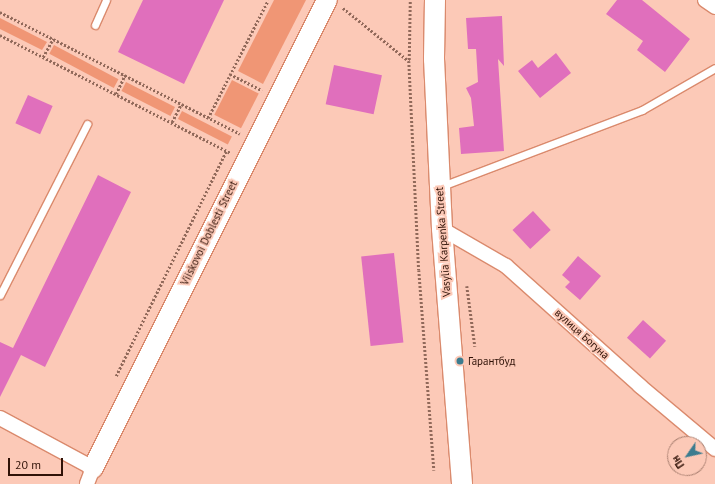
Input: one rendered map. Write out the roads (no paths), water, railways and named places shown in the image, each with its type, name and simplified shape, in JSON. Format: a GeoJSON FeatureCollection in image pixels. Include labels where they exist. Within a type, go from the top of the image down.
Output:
{"type":"FeatureCollection","features":[{"type":"Feature","properties":{"kind":"street","name":"Vasylia Karpenka Street"},"geometry":{"type":"LineString","coordinates":[[435,0],[434,59],[442,229],[462,484]]}},
{"type":"Feature","properties":{"kind":"street"},"geometry":{"type":"LineString","coordinates":[[705,0],[715,7]]}},
{"type":"Feature","properties":{"kind":"street","name":"Viiskovoi Doblesti Street"},"geometry":{"type":"LineString","coordinates":[[90,476],[254,142],[332,2]]}},
{"type":"Feature","properties":{"kind":"street","name":"вулиця Богуна"},"geometry":{"type":"LineString","coordinates":[[442,229],[506,266],[640,386],[715,449]]}},
{"type":"Feature","properties":{"kind":"street"},"geometry":{"type":"LineString","coordinates":[[0,418],[90,476]]}},
{"type":"Feature","properties":{"kind":"lane"},"geometry":{"type":"LineString","coordinates":[[95,25],[106,0]]}},
{"type":"Feature","properties":{"kind":"lane"},"geometry":{"type":"LineString","coordinates":[[440,187],[642,110],[715,68]]}},
{"type":"Feature","properties":{"kind":"lane"},"geometry":{"type":"LineString","coordinates":[[0,295],[88,124]]}},
{"type":"Feature","properties":{"kind":"place","name":"Гарантбуд"},"geometry":{"type":"Point","coordinates":[460,361]}}]}
